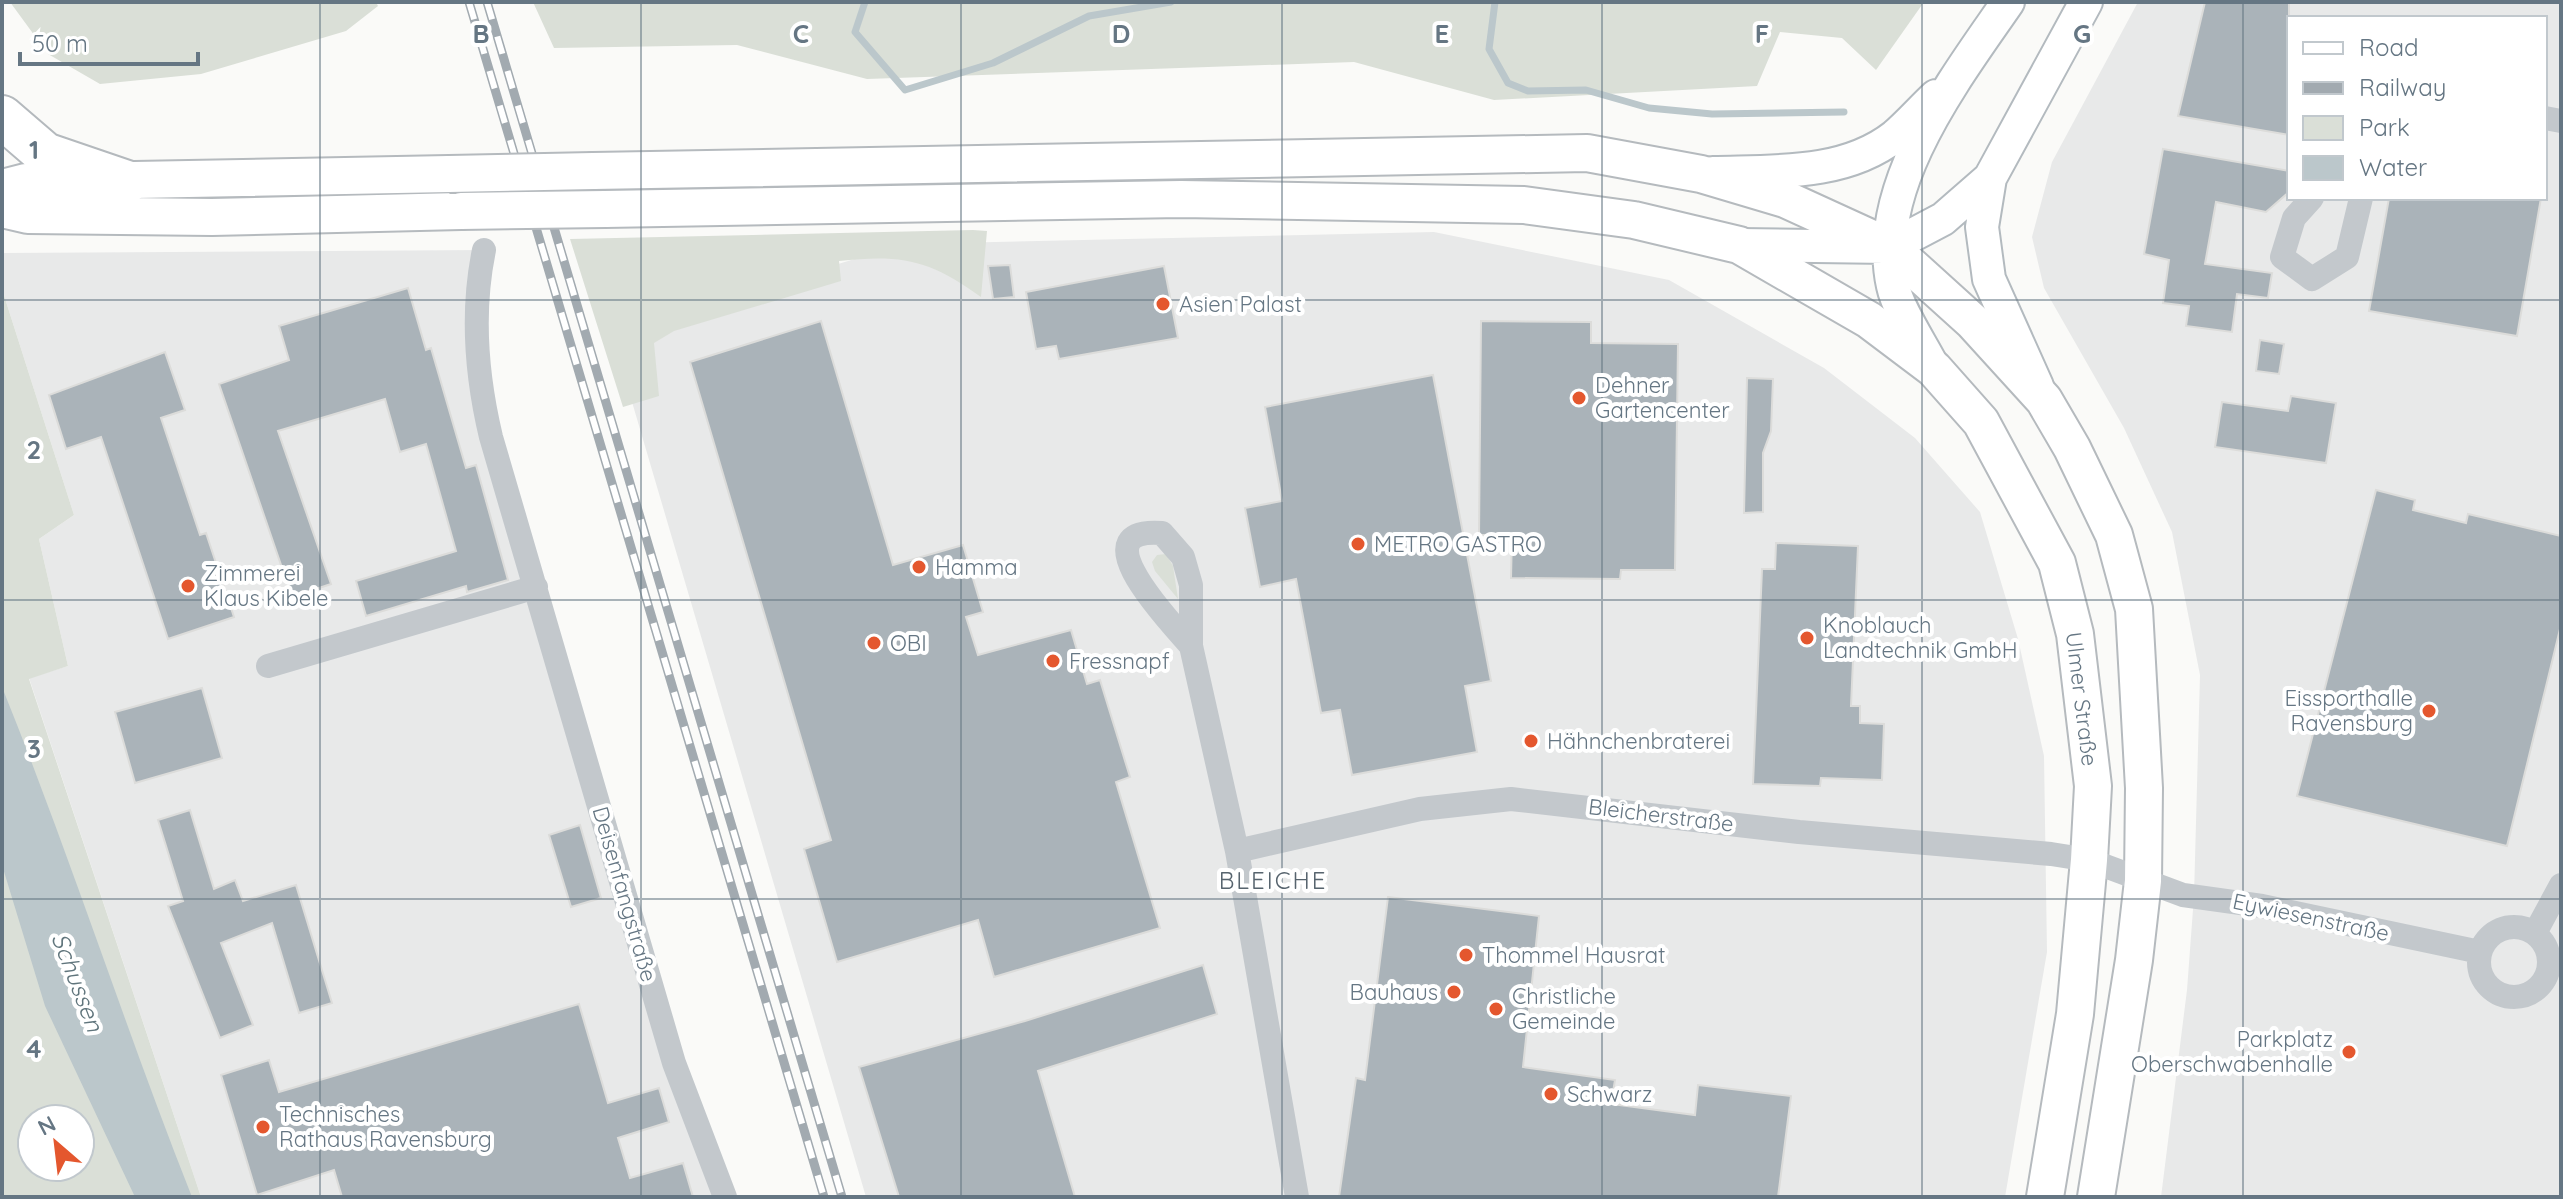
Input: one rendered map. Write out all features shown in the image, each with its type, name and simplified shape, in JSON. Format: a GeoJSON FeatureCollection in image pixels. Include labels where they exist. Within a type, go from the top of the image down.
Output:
{"type":"FeatureCollection","features":[{"type":"Feature","properties":{"kind":"highway"},"geometry":{"type":"LineString","coordinates":[[2,117],[45,154],[127,182]]}},
{"type":"Feature","properties":{"kind":"main road","name":"Ulmer Straße"},"geometry":{"type":"LineString","coordinates":[[2008,2],[1958,75],[1906,171],[1892,211],[1890,247],[1893,287],[1934,369],[1981,422],[2057,563],[2075,634],[2093,786],[2075,1014],[2045,1197]]}},
{"type":"Feature","properties":{"kind":"main road"},"geometry":{"type":"LineString","coordinates":[[2086,2],[1990,178],[1982,227],[1989,279],[2044,400],[2072,448],[2114,535],[2134,609],[2144,788],[2143,881],[2096,1197]]}},
{"type":"Feature","properties":{"kind":"main road"},"geometry":{"type":"LineString","coordinates":[[1701,174],[1804,170],[1848,161],[1893,137],[1958,75]]}},
{"type":"Feature","properties":{"kind":"main road"},"geometry":{"type":"LineString","coordinates":[[2,188],[26,182],[1587,153],[1701,174],[1785,199],[1890,247],[1973,322],[2044,400]]}},
{"type":"Feature","properties":{"kind":"main road"},"geometry":{"type":"LineString","coordinates":[[2,209],[28,215],[197,217],[1181,199],[1494,204],[1634,220],[1739,245],[1890,247],[1943,219],[1990,178]]}},
{"type":"Feature","properties":{"kind":"main road"},"geometry":{"type":"LineString","coordinates":[[1739,245],[1869,320],[1934,369]]}},
{"type":"Feature","properties":{"kind":"street"},"geometry":{"type":"LineString","coordinates":[[2310,200],[2294,218],[2282,257],[2312,279],[2347,257],[2361,200]]}},
{"type":"Feature","properties":{"kind":"street","name":"Deisenfangstraße"},"geometry":{"type":"LineString","coordinates":[[484,250],[475,292],[478,383],[674,1063],[725,1197]]}},
{"type":"Feature","properties":{"kind":"street"},"geometry":{"type":"LineString","coordinates":[[268,666],[536,587]]}},
{"type":"Feature","properties":{"kind":"street"},"geometry":{"type":"LineString","coordinates":[[1191,646],[1237,851],[1297,1197]]}},
{"type":"Feature","properties":{"kind":"street","name":"Bleicherstraße"},"geometry":{"type":"LineString","coordinates":[[1237,851],[1420,809],[1511,799],[2089,860],[2143,881]]}},
{"type":"Feature","properties":{"kind":"street","name":"Eywiesenstraße"},"geometry":{"type":"LineString","coordinates":[[2143,881],[2183,895],[2249,904],[2480,952]]}},
{"type":"Feature","properties":{"kind":"street"},"geometry":{"type":"LineString","coordinates":[[2535,933],[2561,885]]}},
{"type":"Feature","properties":{"kind":"street"},"geometry":{"type":"LineString","coordinates":[[2503,928],[2525,928],[2543,941],[2550,961],[2544,981],[2528,995],[2507,997],[2487,985],[2481,975],[2480,952],[2493,934],[2503,928]]}},
{"type":"Feature","properties":{"kind":"shaded area"},"geometry":{"type":"Polygon","coordinates":[[[2138,2],[2561,2],[2561,1197],[2161,1197],[2187,990],[2194,896],[2200,675],[2172,532],[2124,428],[2044,288],[2032,237],[2052,162],[2138,2]]]}},
{"type":"Feature","properties":{"kind":"shaded area"},"geometry":{"type":"Polygon","coordinates":[[[1434,232],[1669,280],[1824,368],[1915,438],[1980,512],[2018,639],[2044,756],[2047,952],[2005,1197],[866,1197],[612,334],[903,244],[1434,232]]]}},
{"type":"Feature","properties":{"kind":"shaded area"},"geometry":{"type":"Polygon","coordinates":[[[484,250],[478,383],[725,1197],[201,1197],[29,678],[68,666],[39,539],[74,515],[2,289],[2,253],[484,250]]]}},
{"type":"Feature","properties":{"kind":"green space"},"geometry":{"type":"Polygon","coordinates":[[[10,2],[376,2],[378,6],[346,31],[201,74],[100,84],[48,54],[10,2]]]}},
{"type":"Feature","properties":{"kind":"green space"},"geometry":{"type":"Polygon","coordinates":[[[533,2],[1924,2],[1876,70],[1842,38],[1780,32],[1757,86],[1494,100],[1354,62],[867,79],[737,45],[554,48],[533,2]]]}},
{"type":"Feature","properties":{"kind":"green space"},"geometry":{"type":"Polygon","coordinates":[[[987,231],[981,297],[946,275],[914,262],[881,258],[839,261],[841,281],[674,331],[654,343],[659,396],[623,407],[570,239],[987,231]]]}},
{"type":"Feature","properties":{"kind":"green space"},"geometry":{"type":"Polygon","coordinates":[[[2,289],[74,515],[39,539],[68,666],[29,679],[201,1197],[2,1197],[2,289]]]}},
{"type":"Feature","properties":{"kind":"green space"},"geometry":{"type":"Polygon","coordinates":[[[1166,554],[1173,566],[1178,599],[1155,571],[1152,562],[1157,555],[1166,554]]]}},
{"type":"Feature","properties":{"kind":"water","name":"Schussen"},"geometry":{"type":"Polygon","coordinates":[[[2,687],[192,1197],[135,1197],[96,1114],[96,1103],[91,1103],[45,1006],[2,865],[2,687]]]}},
{"type":"Feature","properties":{"kind":"building"},"geometry":{"type":"Polygon","coordinates":[[[2205,2],[2289,2],[2287,135],[2178,116],[2205,2]]]}},
{"type":"Feature","properties":{"kind":"building"},"geometry":{"type":"Polygon","coordinates":[[[2163,149],[2287,171],[2287,194],[2266,212],[2216,202],[2205,264],[2272,273],[2268,298],[2237,294],[2232,332],[2186,326],[2189,306],[2163,303],[2169,260],[2144,254],[2163,149]]]}},
{"type":"Feature","properties":{"kind":"building"},"geometry":{"type":"Polygon","coordinates":[[[2389,200],[2541,200],[2517,336],[2369,311],[2389,200]]]}},
{"type":"Feature","properties":{"kind":"building"},"geometry":{"type":"Polygon","coordinates":[[[1010,265],[1014,297],[993,299],[988,266],[1010,265]]]}},
{"type":"Feature","properties":{"kind":"building"},"geometry":{"type":"Polygon","coordinates":[[[1164,266],[1178,338],[1059,359],[1056,346],[1036,349],[1026,292],[1164,266]]]}},
{"type":"Feature","properties":{"kind":"building"},"geometry":{"type":"Polygon","coordinates":[[[408,288],[426,350],[431,348],[466,468],[476,465],[508,580],[467,592],[466,586],[366,616],[356,581],[456,551],[426,444],[400,452],[385,399],[278,431],[331,584],[292,597],[219,384],[289,360],[279,326],[408,288]]]}},
{"type":"Feature","properties":{"kind":"building","name":"OBI"},"geometry":{"type":"Polygon","coordinates":[[[821,321],[893,565],[963,545],[983,612],[966,617],[978,655],[1071,630],[1087,684],[1100,680],[1130,777],[1116,782],[1160,928],[994,977],[978,920],[837,962],[804,849],[831,840],[690,362],[821,321]]]}},
{"type":"Feature","properties":{"kind":"building","name":"Dehner Gartencenter"},"geometry":{"type":"Polygon","coordinates":[[[1481,321],[1591,322],[1591,343],[1678,344],[1675,570],[1621,570],[1620,579],[1511,578],[1512,535],[1479,535],[1481,321]]]}},
{"type":"Feature","properties":{"kind":"building"},"geometry":{"type":"Polygon","coordinates":[[[2260,340],[2284,344],[2279,374],[2256,371],[2260,340]]]}},
{"type":"Feature","properties":{"kind":"building"},"geometry":{"type":"Polygon","coordinates":[[[165,352],[185,410],[161,418],[200,535],[206,533],[234,617],[168,639],[101,437],[66,449],[49,395],[165,352]]]}},
{"type":"Feature","properties":{"kind":"building","name":"METRO GASTRO"},"geometry":{"type":"Polygon","coordinates":[[[1433,375],[1491,681],[1465,686],[1477,752],[1352,775],[1340,710],[1321,713],[1296,579],[1260,587],[1245,508],[1282,501],[1265,407],[1433,375]]]}},
{"type":"Feature","properties":{"kind":"building"},"geometry":{"type":"Polygon","coordinates":[[[1747,378],[1773,379],[1771,431],[1763,453],[1763,512],[1744,513],[1747,378]]]}},
{"type":"Feature","properties":{"kind":"building"},"geometry":{"type":"Polygon","coordinates":[[[2291,396],[2336,403],[2326,463],[2215,447],[2222,402],[2288,411],[2291,396]]]}},
{"type":"Feature","properties":{"kind":"building","name":"Eissporthalle Ravensburg"},"geometry":{"type":"Polygon","coordinates":[[[2376,490],[2415,500],[2413,510],[2466,523],[2468,514],[2561,536],[2561,625],[2507,846],[2297,796],[2376,490]]]}},
{"type":"Feature","properties":{"kind":"building","name":"Knoblauch Landtechnik GmbH"},"geometry":{"type":"Polygon","coordinates":[[[1776,543],[1858,546],[1851,706],[1860,706],[1860,723],[1884,724],[1882,780],[1821,778],[1820,786],[1753,784],[1762,569],[1775,569],[1776,543]]]}},
{"type":"Feature","properties":{"kind":"building"},"geometry":{"type":"Polygon","coordinates":[[[202,688],[222,758],[135,783],[115,712],[202,688]]]}},
{"type":"Feature","properties":{"kind":"building"},"geometry":{"type":"Polygon","coordinates":[[[190,810],[214,889],[235,880],[243,901],[296,885],[332,1003],[299,1013],[272,923],[221,943],[253,1025],[220,1038],[168,906],[183,901],[158,820],[190,810]]]}},
{"type":"Feature","properties":{"kind":"building"},"geometry":{"type":"Polygon","coordinates":[[[580,825],[601,898],[571,907],[549,835],[580,825]]]}},
{"type":"Feature","properties":{"kind":"building","name":"Bauhaus"},"geometry":{"type":"Polygon","coordinates":[[[1388,897],[1539,916],[1523,1067],[1615,1080],[1611,1104],[1695,1115],[1698,1085],[1791,1096],[1778,1197],[1339,1197],[1356,1078],[1365,1080],[1388,897]]]}},
{"type":"Feature","properties":{"kind":"building"},"geometry":{"type":"Polygon","coordinates":[[[1203,965],[1217,1014],[1038,1071],[1075,1197],[899,1197],[859,1067],[1025,1021],[1203,965]]]}},
{"type":"Feature","properties":{"kind":"building"},"geometry":{"type":"Polygon","coordinates":[[[579,1004],[608,1103],[659,1088],[669,1122],[618,1138],[630,1178],[683,1163],[693,1197],[342,1197],[334,1170],[257,1195],[221,1075],[269,1060],[279,1092],[579,1004]]]}},
{"type":"Feature","properties":{"kind":"waterway"},"geometry":{"type":"LineString","coordinates":[[865,2],[855,32],[905,90],[993,63],[1089,16],[1171,2]]}},
{"type":"Feature","properties":{"kind":"waterway"},"geometry":{"type":"LineString","coordinates":[[1495,2],[1489,49],[1508,83],[1528,91],[1586,90],[1649,108],[1712,114],[1844,112]]}},
{"type":"Feature","properties":{"kind":"railway"},"geometry":{"type":"LineString","coordinates":[[469,2],[824,1197]]}},
{"type":"Feature","properties":{"kind":"railway"},"geometry":{"type":"LineString","coordinates":[[487,2],[842,1197]]}},
{"type":"Feature","properties":{"kind":"place","name":"Asien Palast"},"geometry":{"type":"Point","coordinates":[1163,304]}},
{"type":"Feature","properties":{"kind":"place","name":"Dehner Gartencenter"},"geometry":{"type":"Point","coordinates":[1579,398]}},
{"type":"Feature","properties":{"kind":"place","name":"METRO GASTRO"},"geometry":{"type":"Point","coordinates":[1358,544]}},
{"type":"Feature","properties":{"kind":"place","name":"Hamma"},"geometry":{"type":"Point","coordinates":[919,567]}},
{"type":"Feature","properties":{"kind":"place","name":"Zimmerei Klaus Kibele"},"geometry":{"type":"Point","coordinates":[188,586]}},
{"type":"Feature","properties":{"kind":"place","name":"Knoblauch Landtechnik GmbH"},"geometry":{"type":"Point","coordinates":[1807,638]}},
{"type":"Feature","properties":{"kind":"place","name":"OBI"},"geometry":{"type":"Point","coordinates":[874,643]}},
{"type":"Feature","properties":{"kind":"place","name":"Fressnapf"},"geometry":{"type":"Point","coordinates":[1053,661]}},
{"type":"Feature","properties":{"kind":"place","name":"Eissporthalle Ravensburg"},"geometry":{"type":"Point","coordinates":[2429,711]}},
{"type":"Feature","properties":{"kind":"place","name":"Hähnchenbraterei"},"geometry":{"type":"Point","coordinates":[1531,741]}},
{"type":"Feature","properties":{"kind":"place","name":"Thommel Hausrat"},"geometry":{"type":"Point","coordinates":[1466,955]}},
{"type":"Feature","properties":{"kind":"place","name":"Bauhaus"},"geometry":{"type":"Point","coordinates":[1454,992]}},
{"type":"Feature","properties":{"kind":"place","name":"Christliche Gemeinde"},"geometry":{"type":"Point","coordinates":[1496,1009]}},
{"type":"Feature","properties":{"kind":"place","name":"Parkplatz Oberschwabenhalle"},"geometry":{"type":"Point","coordinates":[2349,1052]}},
{"type":"Feature","properties":{"kind":"place","name":"Schwarz"},"geometry":{"type":"Point","coordinates":[1551,1094]}},
{"type":"Feature","properties":{"kind":"place","name":"Technisches Rathaus Ravensburg"},"geometry":{"type":"Point","coordinates":[263,1127]}},
{"type":"Feature","properties":{"kind":"district","name":"BLEICHE"},"geometry":{"type":"Point","coordinates":[1273,880]}}]}
